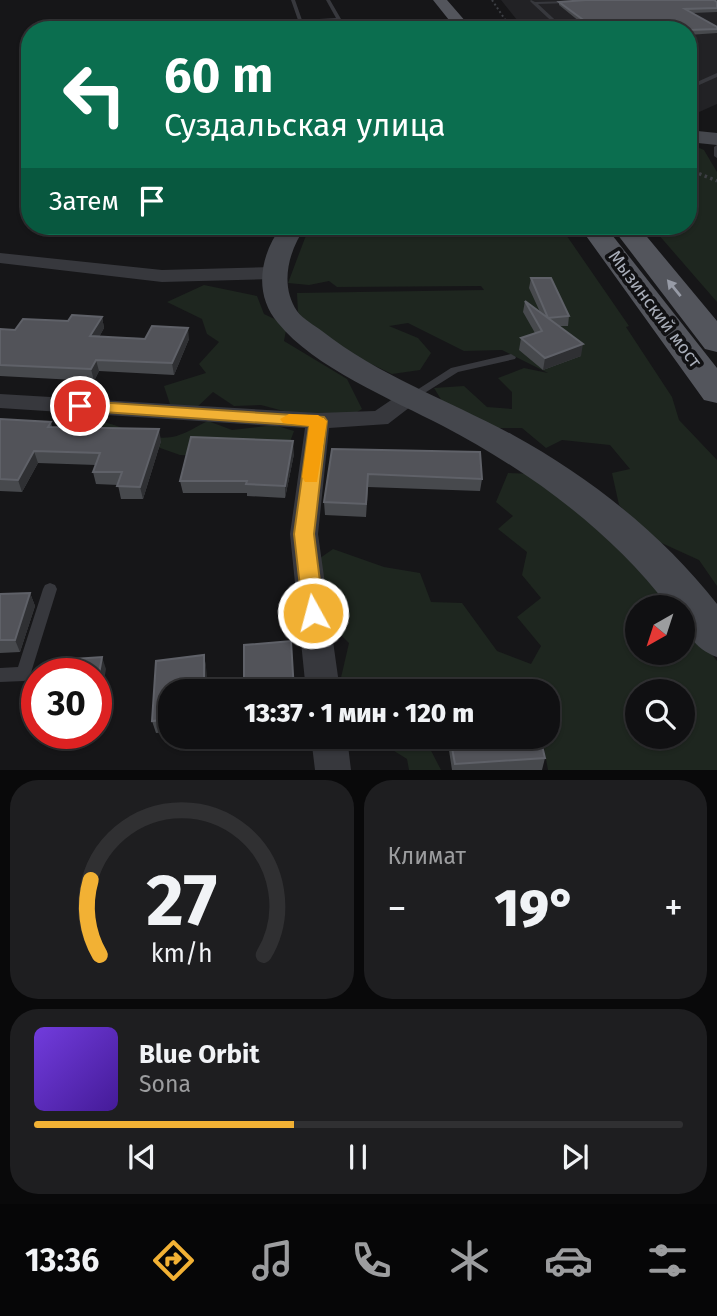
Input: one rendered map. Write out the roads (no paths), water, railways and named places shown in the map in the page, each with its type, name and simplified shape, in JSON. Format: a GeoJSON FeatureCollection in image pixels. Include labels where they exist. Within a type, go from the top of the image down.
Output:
{"type":"FeatureCollection","features":[{"type":"Feature","properties":{"kind":"main road"},"geometry":{"type":"LineString","coordinates":[[424,0],[439,21]]}},
{"type":"Feature","properties":{"kind":"main road"},"geometry":{"type":"LineString","coordinates":[[440,0],[458,21]]}},
{"type":"Feature","properties":{"kind":"main road","name":"Мызинский мост"},"geometry":{"type":"LineString","coordinates":[[599,235],[717,392]]}},
{"type":"Feature","properties":{"kind":"main road","name":"Мызинский мост"},"geometry":{"type":"LineString","coordinates":[[631,235],[717,342]]}},
{"type":"Feature","properties":{"kind":"street"},"geometry":{"type":"LineString","coordinates":[[697,137],[717,139]]}},
{"type":"Feature","properties":{"kind":"street"},"geometry":{"type":"LineString","coordinates":[[286,235],[273,273],[275,294],[286,316],[322,347],[372,377],[535,464],[576,494],[659,566],[699,611],[717,638]]}},
{"type":"Feature","properties":{"kind":"street"},"geometry":{"type":"LineString","coordinates":[[0,258],[162,276],[273,273]]}},
{"type":"Feature","properties":{"kind":"street"},"geometry":{"type":"LineString","coordinates":[[0,401],[318,421],[380,419],[411,397]]}},
{"type":"Feature","properties":{"kind":"street"},"geometry":{"type":"LineString","coordinates":[[318,421],[304,534],[322,679]]}},
{"type":"Feature","properties":{"kind":"street"},"geometry":{"type":"LineString","coordinates":[[329,749],[332,770]]}},
{"type":"Feature","properties":{"kind":"lane"},"geometry":{"type":"LineString","coordinates":[[293,0],[300,21],[339,19],[328,0]]}},
{"type":"Feature","properties":{"kind":"lane"},"geometry":{"type":"LineString","coordinates":[[532,1],[574,2]]}},
{"type":"Feature","properties":{"kind":"lane"},"geometry":{"type":"LineString","coordinates":[[532,1],[554,21]]}},
{"type":"Feature","properties":{"kind":"lane"},"geometry":{"type":"LineString","coordinates":[[697,84],[717,75]]}},
{"type":"Feature","properties":{"kind":"lane"},"geometry":{"type":"LineString","coordinates":[[717,147],[717,156]]}},
{"type":"Feature","properties":{"kind":"lane"},"geometry":{"type":"LineString","coordinates":[[411,397],[454,370],[511,358]]}},
{"type":"Feature","properties":{"kind":"lane"},"geometry":{"type":"LineString","coordinates":[[0,675],[24,674],[50,589]]}}]}
